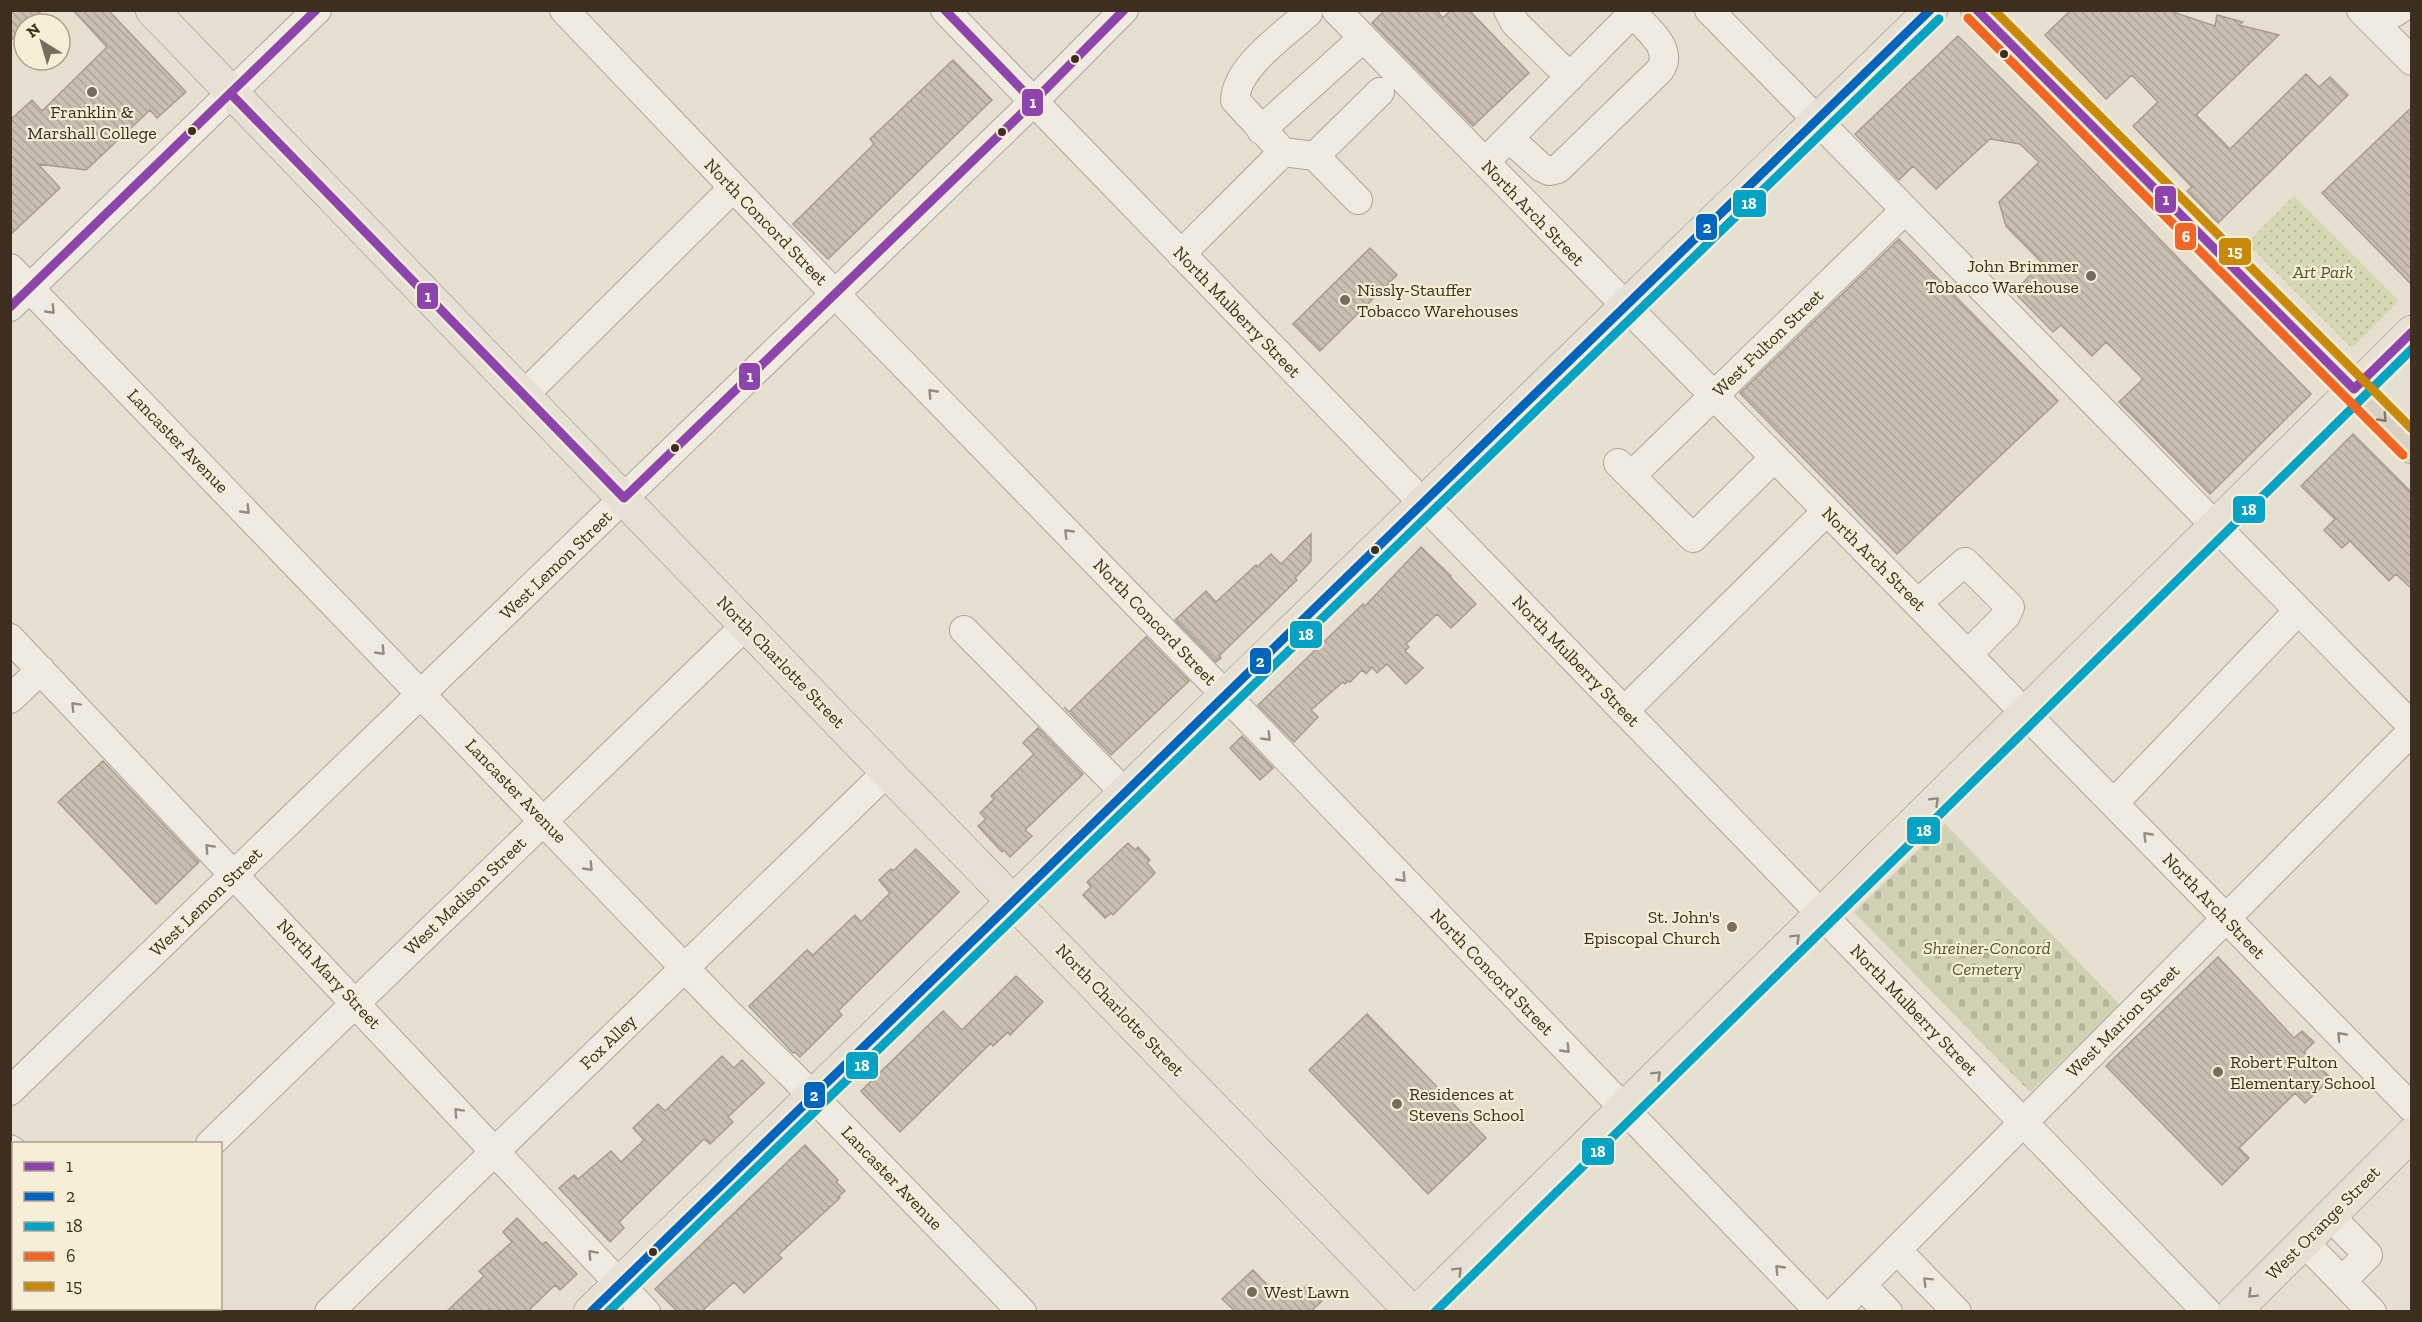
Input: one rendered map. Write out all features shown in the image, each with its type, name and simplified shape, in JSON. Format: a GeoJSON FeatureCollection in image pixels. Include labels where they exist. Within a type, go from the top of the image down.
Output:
{"type":"FeatureCollection","features":[{"type":"Feature","properties":{"kind":"highway"},"geometry":{"type":"LineString","coordinates":[[1977,10],[2412,447]]}},
{"type":"Feature","properties":{"kind":"main road","name":"North Charlotte Street"},"geometry":{"type":"LineString","coordinates":[[152,10],[887,772],[1412,1311]]}},
{"type":"Feature","properties":{"kind":"main road"},"geometry":{"type":"LineString","coordinates":[[590,1311],[1931,10]]}},
{"type":"Feature","properties":{"kind":"main road"},"geometry":{"type":"LineString","coordinates":[[1417,1311],[2412,332]]}},
{"type":"Feature","properties":{"kind":"main road","name":"West Orange Street"},"geometry":{"type":"LineString","coordinates":[[2234,1311],[2412,1134]]}},
{"type":"Feature","properties":{"kind":"street"},"geometry":{"type":"LineString","coordinates":[[17,288],[231,94],[317,10]]}},
{"type":"Feature","properties":{"kind":"street","name":"North Concord Street"},"geometry":{"type":"LineString","coordinates":[[564,10],[835,294],[1226,695],[1820,1311]]}},
{"type":"Feature","properties":{"kind":"street","name":"North Mulberry Street"},"geometry":{"type":"LineString","coordinates":[[945,10],[2207,1311]]}},
{"type":"Feature","properties":{"kind":"street","name":"West Lemon Street"},"geometry":{"type":"LineString","coordinates":[[10,1091],[835,294],[1124,10]]}},
{"type":"Feature","properties":{"kind":"street","name":"North Arch Street"},"geometry":{"type":"LineString","coordinates":[[1336,10],[2412,1108]]}},
{"type":"Feature","properties":{"kind":"street"},"geometry":{"type":"LineString","coordinates":[[1508,10],[1515,23],[1570,77]]}},
{"type":"Feature","properties":{"kind":"street"},"geometry":{"type":"LineString","coordinates":[[1709,10],[2412,729]]}},
{"type":"Feature","properties":{"kind":"street"},"geometry":{"type":"LineString","coordinates":[[1484,163],[1633,12],[1665,53],[1665,62],[1660,70],[1558,169],[1549,171],[1541,167],[1509,138]]}},
{"type":"Feature","properties":{"kind":"street"},"geometry":{"type":"LineString","coordinates":[[1308,13],[1251,65],[1236,90],[1235,100],[1283,152],[1315,156],[1358,200]]}},
{"type":"Feature","properties":{"kind":"street"},"geometry":{"type":"LineString","coordinates":[[2378,15],[2412,61]]}},
{"type":"Feature","properties":{"kind":"street"},"geometry":{"type":"LineString","coordinates":[[1261,130],[1363,38]]}},
{"type":"Feature","properties":{"kind":"street"},"geometry":{"type":"LineString","coordinates":[[1315,156],[1380,92]]}},
{"type":"Feature","properties":{"kind":"street"},"geometry":{"type":"LineString","coordinates":[[1181,254],[1283,152]]}},
{"type":"Feature","properties":{"kind":"street"},"geometry":{"type":"LineString","coordinates":[[524,395],[733,188]]}},
{"type":"Feature","properties":{"kind":"street","name":"West Fulton Street"},"geometry":{"type":"LineString","coordinates":[[1774,458],[1693,538],[1625,469],[1713,397],[1905,210]]}},
{"type":"Feature","properties":{"kind":"street","name":"Lancaster Avenue"},"geometry":{"type":"LineString","coordinates":[[17,288],[422,693],[686,968],[1022,1311]]}},
{"type":"Feature","properties":{"kind":"street"},"geometry":{"type":"LineString","coordinates":[[1624,711],[1827,511]]}},
{"type":"Feature","properties":{"kind":"street"},"geometry":{"type":"LineString","coordinates":[[1917,603],[1965,562],[2010,607],[2006,616],[1968,654]]}},
{"type":"Feature","properties":{"kind":"street"},"geometry":{"type":"LineString","coordinates":[[2114,803],[2298,611]]}},
{"type":"Feature","properties":{"kind":"street","name":"West Madison Street"},"geometry":{"type":"LineString","coordinates":[[211,1142],[746,625]]}},
{"type":"Feature","properties":{"kind":"street"},"geometry":{"type":"LineString","coordinates":[[964,630],[1125,793]]}},
{"type":"Feature","properties":{"kind":"street","name":"North Mary Street"},"geometry":{"type":"LineString","coordinates":[[10,638],[646,1311]]}},
{"type":"Feature","properties":{"kind":"street"},"geometry":{"type":"LineString","coordinates":[[10,699],[41,670]]}},
{"type":"Feature","properties":{"kind":"street","name":"West Marion Street"},"geometry":{"type":"LineString","coordinates":[[1835,1311],[2412,729]]}},
{"type":"Feature","properties":{"kind":"street","name":"Fox Alley"},"geometry":{"type":"LineString","coordinates":[[329,1311],[887,772]]}},
{"type":"Feature","properties":{"kind":"street"},"geometry":{"type":"LineString","coordinates":[[2330,1216],[2368,1255],[2342,1281]]}},
{"type":"Feature","properties":{"kind":"street"},"geometry":{"type":"LineString","coordinates":[[2304,1242],[2372,1311]]}},
{"type":"Feature","properties":{"kind":"street"},"geometry":{"type":"LineString","coordinates":[[1897,1250],[1958,1311]]}},
{"type":"Feature","properties":{"kind":"street"},"geometry":{"type":"LineString","coordinates":[[1862,1285],[1888,1311]]}},
{"type":"Feature","properties":{"kind":"green space","name":"Art Park"},"geometry":{"type":"Polygon","coordinates":[[[2294,196],[2399,301],[2352,348],[2247,243],[2294,196]]]}},
{"type":"Feature","properties":{"kind":"green space","name":"Shreiner-Concord Cemetery"},"geometry":{"type":"Polygon","coordinates":[[[1945,824],[2120,1005],[2030,1092],[1854,912],[1945,824]]]}},
{"type":"Feature","properties":{"kind":"building"},"geometry":{"type":"Polygon","coordinates":[[[10,10],[42,10],[40,12],[12,12],[12,39],[10,41],[10,10]]]}},
{"type":"Feature","properties":{"kind":"building"},"geometry":{"type":"Polygon","coordinates":[[[73,10],[108,10],[186,92],[157,118],[150,110],[86,170],[38,164],[60,188],[10,235],[10,120],[32,100],[42,111],[107,47],[73,10]]]}},
{"type":"Feature","properties":{"kind":"building"},"geometry":{"type":"Polygon","coordinates":[[[1385,10],[1436,10],[1443,18],[1451,10],[1469,10],[1529,73],[1473,126],[1372,23],[1385,10]]]}},
{"type":"Feature","properties":{"kind":"building"},"geometry":{"type":"Polygon","coordinates":[[[2071,10],[2167,10],[2215,26],[2217,15],[2243,22],[2239,25],[2279,35],[2196,115],[2230,149],[2306,74],[2319,87],[2330,77],[2348,95],[2218,223],[2187,191],[2192,187],[2133,126],[2158,102],[2132,75],[2106,99],[2045,35],[2071,10]]]}},
{"type":"Feature","properties":{"kind":"building"},"geometry":{"type":"Polygon","coordinates":[[[1958,36],[2311,394],[2210,494],[2119,402],[2143,379],[2106,342],[2092,356],[2061,325],[2053,332],[2014,292],[2042,263],[2006,226],[1999,202],[2039,162],[2020,144],[1990,139],[1936,189],[1913,166],[1899,180],[1855,134],[1958,36]]]}},
{"type":"Feature","properties":{"kind":"building"},"geometry":{"type":"Polygon","coordinates":[[[953,60],[992,100],[828,259],[793,224],[874,144],[870,139],[953,60]]]}},
{"type":"Feature","properties":{"kind":"building"},"geometry":{"type":"Polygon","coordinates":[[[2412,107],[2412,285],[2322,193],[2412,107]]]}},
{"type":"Feature","properties":{"kind":"building"},"geometry":{"type":"Polygon","coordinates":[[[1899,239],[2058,401],[1897,554],[1740,393],[1899,239]]]}},
{"type":"Feature","properties":{"kind":"building","name":"Nissly-Stauffer Tobacco Warehouses"},"geometry":{"type":"Polygon","coordinates":[[[1370,248],[1397,275],[1320,351],[1293,324],[1370,248]]]}},
{"type":"Feature","properties":{"kind":"building"},"geometry":{"type":"Polygon","coordinates":[[[2353,434],[2412,493],[2412,589],[2396,574],[2389,581],[2350,541],[2342,548],[2324,530],[2335,519],[2301,486],[2353,434]]]}},
{"type":"Feature","properties":{"kind":"building"},"geometry":{"type":"Polygon","coordinates":[[[1311,534],[1311,561],[1295,578],[1297,580],[1219,656],[1221,658],[1216,662],[1175,620],[1206,591],[1216,602],[1271,554],[1281,564],[1311,534]]]}},
{"type":"Feature","properties":{"kind":"building"},"geometry":{"type":"Polygon","coordinates":[[[1421,547],[1476,604],[1451,628],[1437,614],[1406,644],[1409,647],[1405,651],[1423,668],[1406,684],[1387,664],[1377,673],[1372,667],[1366,674],[1362,670],[1350,682],[1345,684],[1343,682],[1311,710],[1318,717],[1294,742],[1258,705],[1363,604],[1365,606],[1421,547]]]}},
{"type":"Feature","properties":{"kind":"building"},"geometry":{"type":"Polygon","coordinates":[[[1146,637],[1189,681],[1111,755],[1064,707],[1069,712],[1146,637]]]}},
{"type":"Feature","properties":{"kind":"building"},"geometry":{"type":"Polygon","coordinates":[[[1038,728],[1083,774],[1025,830],[1032,836],[1010,857],[1004,850],[1002,852],[978,826],[986,819],[980,813],[994,799],[991,796],[1034,754],[1023,743],[1038,728]]]}},
{"type":"Feature","properties":{"kind":"building"},"geometry":{"type":"Polygon","coordinates":[[[1242,736],[1273,768],[1260,780],[1230,748],[1242,736]]]}},
{"type":"Feature","properties":{"kind":"building"},"geometry":{"type":"Polygon","coordinates":[[[103,761],[199,862],[156,904],[58,802],[103,761]]]}},
{"type":"Feature","properties":{"kind":"building"},"geometry":{"type":"Polygon","coordinates":[[[1128,843],[1135,850],[1138,847],[1150,860],[1147,863],[1155,873],[1113,915],[1111,913],[1105,918],[1083,895],[1091,887],[1087,882],[1128,843]]]}},
{"type":"Feature","properties":{"kind":"building"},"geometry":{"type":"Polygon","coordinates":[[[916,849],[959,892],[838,1011],[842,1015],[800,1057],[795,1052],[793,1053],[749,1006],[807,950],[813,955],[855,915],[861,922],[890,893],[879,880],[891,869],[893,871],[916,849]]]}},
{"type":"Feature","properties":{"kind":"building","name":"Robert Fulton Elementary School"},"geometry":{"type":"Polygon","coordinates":[[[2218,957],[2294,1038],[2302,1031],[2314,1042],[2304,1052],[2331,1078],[2305,1103],[2295,1093],[2239,1148],[2249,1158],[2222,1185],[2106,1066],[2218,957]]]}},
{"type":"Feature","properties":{"kind":"building"},"geometry":{"type":"Polygon","coordinates":[[[1016,976],[1043,1002],[1010,1035],[1008,1032],[993,1046],[991,1043],[900,1132],[861,1091],[943,1011],[962,1030],[1016,976]]]}},
{"type":"Feature","properties":{"kind":"building","name":"Residences at Stevens School"},"geometry":{"type":"Polygon","coordinates":[[[1367,1014],[1486,1138],[1428,1194],[1309,1070],[1367,1014]]]}},
{"type":"Feature","properties":{"kind":"building"},"geometry":{"type":"Polygon","coordinates":[[[722,1056],[734,1068],[742,1060],[764,1083],[728,1117],[733,1122],[710,1144],[704,1139],[619,1222],[624,1228],[610,1242],[559,1188],[574,1175],[578,1179],[611,1151],[621,1162],[644,1140],[633,1128],[658,1104],[665,1111],[722,1056]]]}},
{"type":"Feature","properties":{"kind":"building"},"geometry":{"type":"Polygon","coordinates":[[[805,1145],[838,1180],[836,1182],[845,1191],[838,1197],[840,1198],[778,1255],[782,1258],[744,1293],[734,1282],[702,1311],[677,1311],[655,1289],[805,1145]]]}},
{"type":"Feature","properties":{"kind":"building"},"geometry":{"type":"Polygon","coordinates":[[[517,1218],[542,1244],[546,1242],[577,1274],[560,1290],[555,1285],[528,1311],[447,1311],[484,1276],[479,1271],[512,1242],[503,1232],[517,1218]]]}},
{"type":"Feature","properties":{"kind":"building","name":"West Lawn"},"geometry":{"type":"Polygon","coordinates":[[[1253,1270],[1277,1295],[1285,1288],[1294,1298],[1307,1285],[1322,1301],[1311,1311],[1235,1311],[1222,1299],[1253,1270]]]}},
{"type":"Feature","properties":{"kind":"transit line","name":"1"},"geometry":{"type":"LineString","coordinates":[[10,307],[316,10]]}},
{"type":"Feature","properties":{"kind":"transit line","name":"1"},"geometry":{"type":"LineString","coordinates":[[945,10],[1033,101]]}},
{"type":"Feature","properties":{"kind":"transit line","name":"1"},"geometry":{"type":"LineString","coordinates":[[624,498],[1019,116],[1124,10]]}},
{"type":"Feature","properties":{"kind":"transit line","name":"2"},"geometry":{"type":"LineString","coordinates":[[591,1312],[1930,10]]}},
{"type":"Feature","properties":{"kind":"transit line","name":"1"},"geometry":{"type":"LineString","coordinates":[[1977,10],[2354,389]]}},
{"type":"Feature","properties":{"kind":"transit line","name":"15"},"geometry":{"type":"LineString","coordinates":[[1994,10],[2412,429]]}},
{"type":"Feature","properties":{"kind":"transit line","name":"6"},"geometry":{"type":"LineString","coordinates":[[1968,18],[2403,455]]}},
{"type":"Feature","properties":{"kind":"transit line","name":"18"},"geometry":{"type":"LineString","coordinates":[[608,1312],[1939,19]]}},
{"type":"Feature","properties":{"kind":"transit line","name":"1"},"geometry":{"type":"LineString","coordinates":[[231,94],[624,498]]}},
{"type":"Feature","properties":{"kind":"transit line","name":"1"},"geometry":{"type":"LineString","coordinates":[[2354,389],[2412,332]]}},
{"type":"Feature","properties":{"kind":"transit line","name":"18"},"geometry":{"type":"LineString","coordinates":[[1435,1312],[2412,349]]}},
{"type":"Feature","properties":{"kind":"place","name":"Franklin & Marshall College"},"geometry":{"type":"Point","coordinates":[92,92]}},
{"type":"Feature","properties":{"kind":"place","name":"John Brimmer Tobacco Warehouse"},"geometry":{"type":"Point","coordinates":[2091,276]}},
{"type":"Feature","properties":{"kind":"place","name":"Nissly-Stauffer Tobacco Warehouses"},"geometry":{"type":"Point","coordinates":[1345,300]}},
{"type":"Feature","properties":{"kind":"place","name":"St. John's Episcopal Church"},"geometry":{"type":"Point","coordinates":[1732,927]}},
{"type":"Feature","properties":{"kind":"place","name":"Robert Fulton Elementary School"},"geometry":{"type":"Point","coordinates":[2218,1072]}},
{"type":"Feature","properties":{"kind":"place","name":"Residences at Stevens School"},"geometry":{"type":"Point","coordinates":[1397,1104]}},
{"type":"Feature","properties":{"kind":"place","name":"West Lawn"},"geometry":{"type":"Point","coordinates":[1252,1292]}}]}
